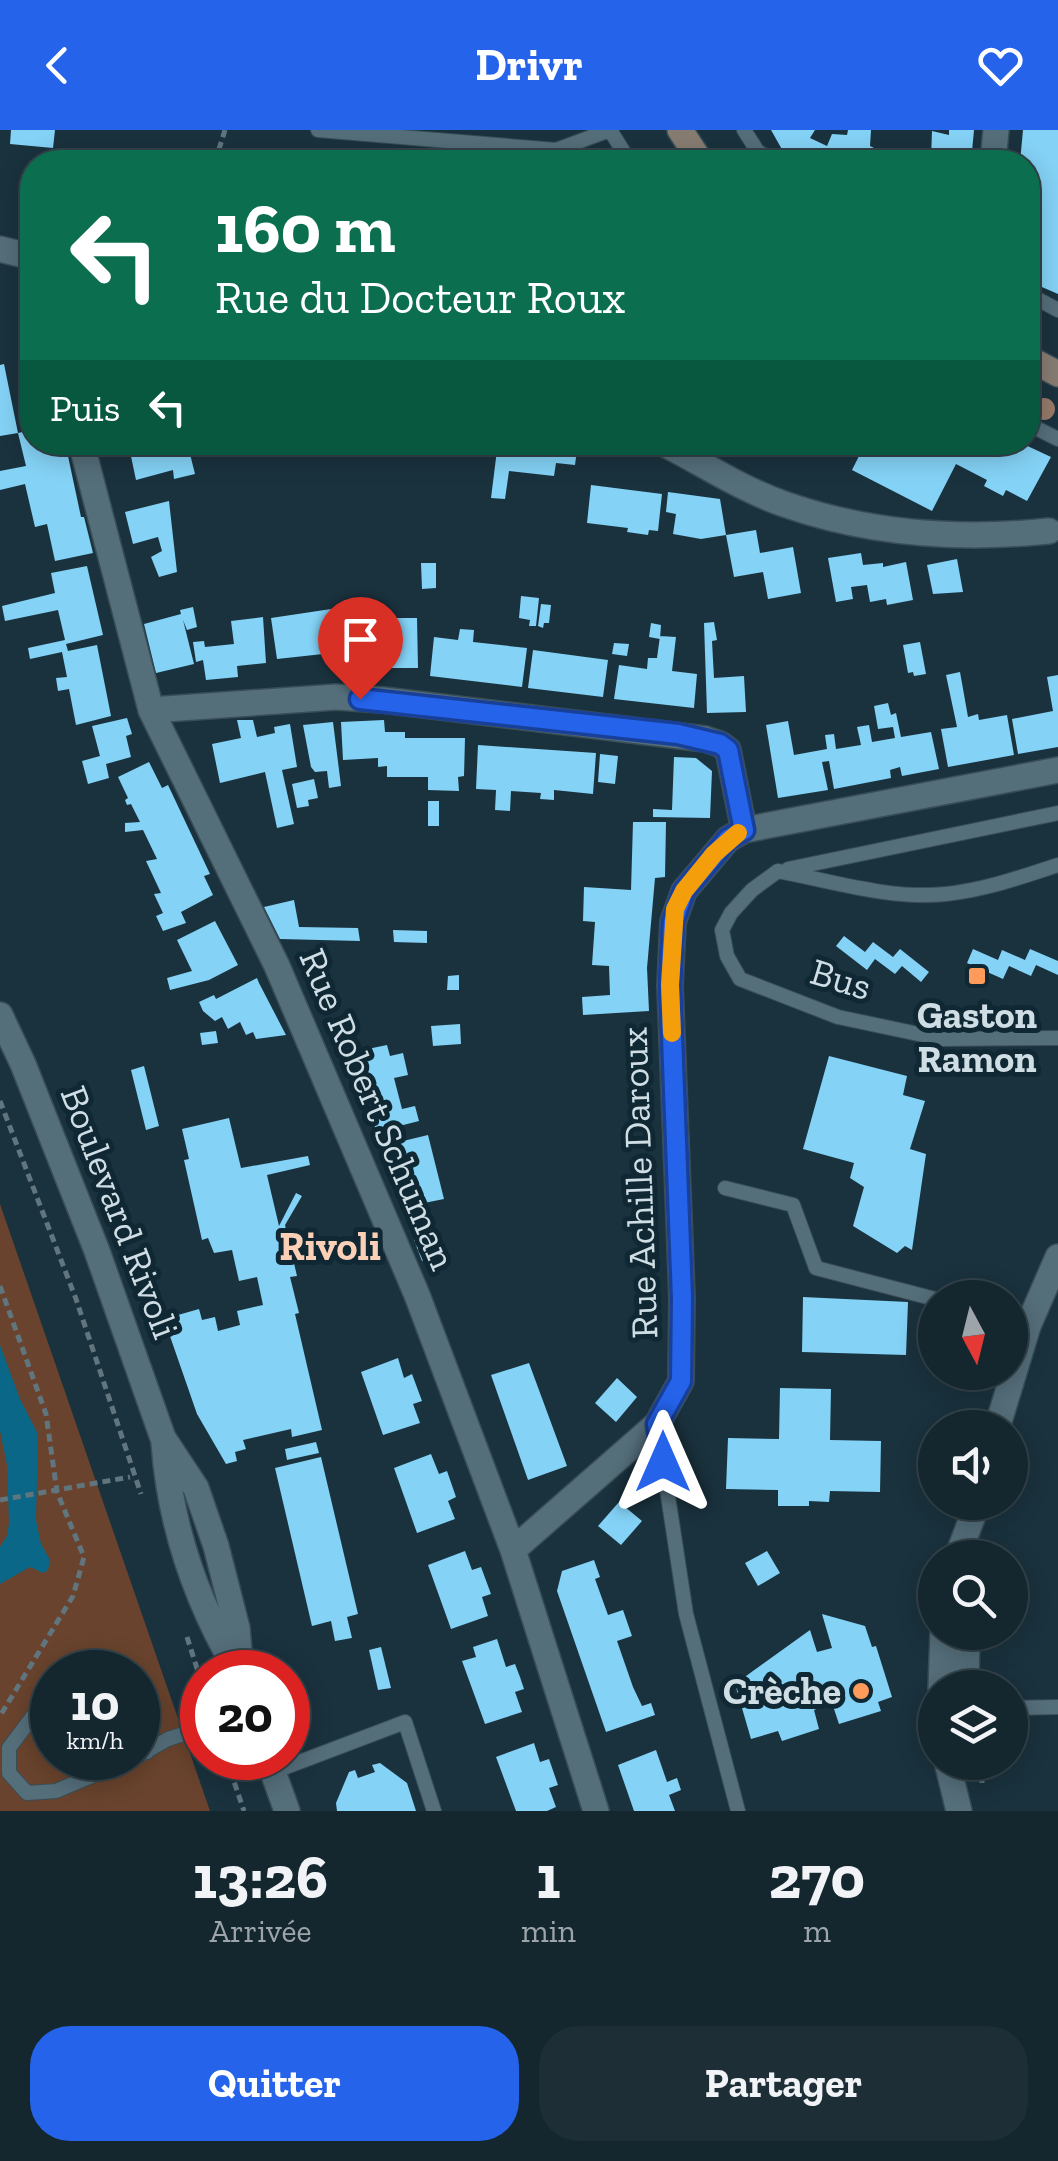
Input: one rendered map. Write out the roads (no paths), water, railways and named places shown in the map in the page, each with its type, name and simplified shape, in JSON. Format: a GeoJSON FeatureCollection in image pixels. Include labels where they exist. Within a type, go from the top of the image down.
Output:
{"type":"FeatureCollection","features":[{"type":"Feature","properties":{"kind":"street","name":"Rue Robert Schuman"},"geometry":{"type":"LineString","coordinates":[[84,455],[152,710],[277,966],[417,1295],[514,1550],[596,1811]]}},
{"type":"Feature","properties":{"kind":"street"},"geometry":{"type":"LineString","coordinates":[[686,455],[770,498],[856,524],[935,534],[1049,531]]}},
{"type":"Feature","properties":{"kind":"street"},"geometry":{"type":"LineString","coordinates":[[152,710],[352,698],[705,739],[728,750],[744,830],[1058,770]]}},
{"type":"Feature","properties":{"kind":"street","name":"Rue Achille Daroux"},"geometry":{"type":"LineString","coordinates":[[514,1550],[657,1424],[681,1381],[682,1298],[670,985],[673,922],[684,891],[728,839],[744,830]]}},
{"type":"Feature","properties":{"kind":"street","name":"Boulevard Rivoli"},"geometry":{"type":"LineString","coordinates":[[0,1016],[97,1251],[163,1438],[196,1488],[238,1628],[239,1650]]}},
{"type":"Feature","properties":{"kind":"street"},"geometry":{"type":"LineString","coordinates":[[1004,1410],[1049,1299],[1058,1257]]}},
{"type":"Feature","properties":{"kind":"street"},"geometry":{"type":"LineString","coordinates":[[276,1780],[286,1811]]}},
{"type":"Feature","properties":{"kind":"street"},"geometry":{"type":"LineString","coordinates":[[952,1780],[961,1811]]}},
{"type":"Feature","properties":{"kind":"street"},"geometry":{"type":"LineString","coordinates":[[961,1811],[964,1780]]}},
{"type":"Feature","properties":{"kind":"lane"},"geometry":{"type":"LineString","coordinates":[[318,130],[556,150],[610,130]]}},
{"type":"Feature","properties":{"kind":"lane","name":"Bus"},"geometry":{"type":"LineString","coordinates":[[1056,1042],[942,1039],[838,1017],[740,978],[727,956],[722,930],[731,912],[778,871],[1058,813]]}},
{"type":"Feature","properties":{"kind":"lane"},"geometry":{"type":"LineString","coordinates":[[778,871],[910,895],[946,894],[1003,884],[1058,865]]}},
{"type":"Feature","properties":{"kind":"lane"},"geometry":{"type":"LineString","coordinates":[[725,1188],[793,1205],[816,1268],[918,1295]]}},
{"type":"Feature","properties":{"kind":"lane"},"geometry":{"type":"LineString","coordinates":[[657,1424],[686,1614],[738,1811]]}},
{"type":"Feature","properties":{"kind":"lane"},"geometry":{"type":"LineString","coordinates":[[1028,1708],[1058,1707]]}},
{"type":"Feature","properties":{"kind":"lane"},"geometry":{"type":"LineString","coordinates":[[30,1721],[10,1748],[10,1772],[27,1793],[56,1791],[82,1780]]}},
{"type":"Feature","properties":{"kind":"lane"},"geometry":{"type":"LineString","coordinates":[[310,1752],[405,1722],[434,1811]]}},
{"type":"Feature","properties":{"kind":"water"},"geometry":{"type":"Polygon","coordinates":[[[0,1345],[38,1434],[36,1520],[41,1544],[50,1560],[43,1573],[30,1567],[0,1584],[0,1547],[9,1523],[7,1465],[0,1431],[0,1345]]]}},
{"type":"Feature","properties":{"kind":"place","name":"Gaston Ramon"},"geometry":{"type":"Point","coordinates":[977,976]}},
{"type":"Feature","properties":{"kind":"place","name":"Crèche"},"geometry":{"type":"Point","coordinates":[861,1691]}},
{"type":"Feature","properties":{"kind":"district","name":"Rivoli"},"geometry":{"type":"Point","coordinates":[330,1246]}}]}
